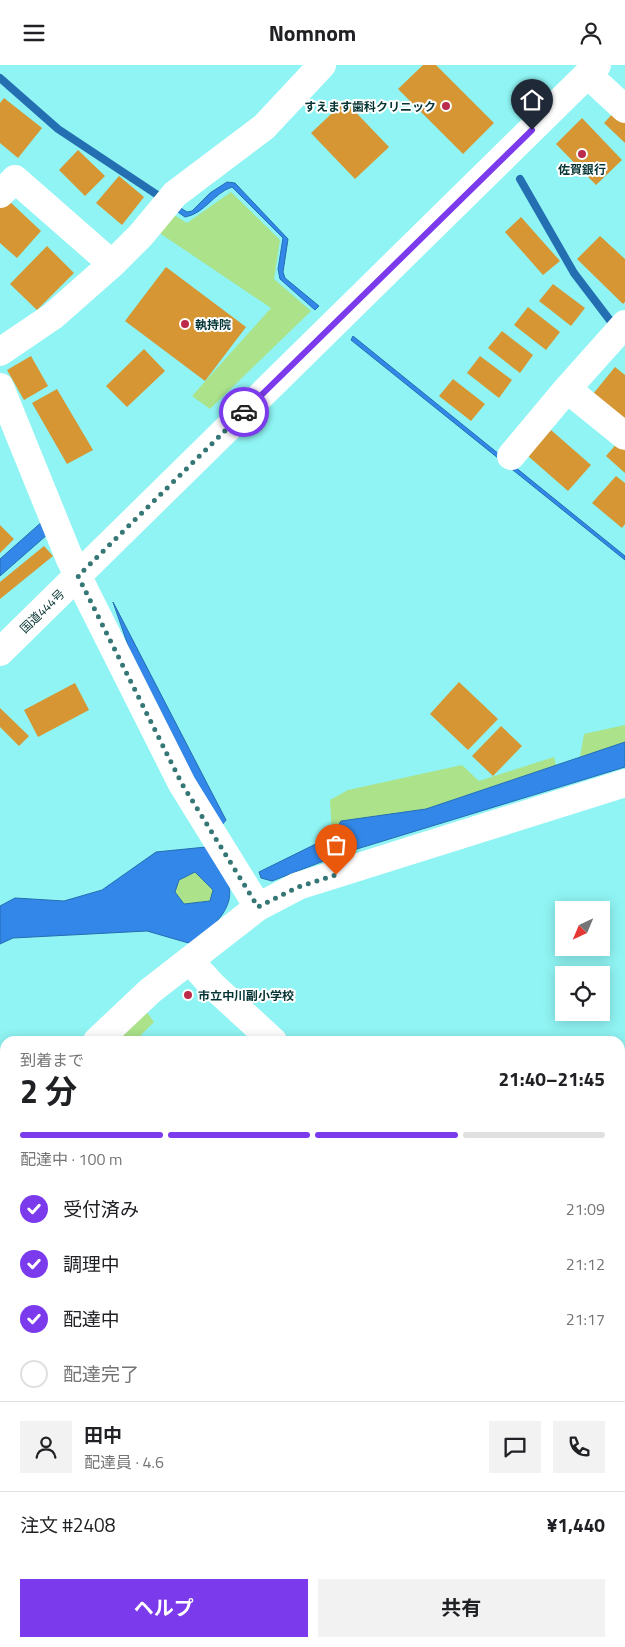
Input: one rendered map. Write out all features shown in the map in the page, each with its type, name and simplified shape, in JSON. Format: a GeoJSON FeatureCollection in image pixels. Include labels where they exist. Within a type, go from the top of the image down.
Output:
{"type":"FeatureCollection","features":[{"type":"Feature","properties":{"kind":"main road"},"geometry":{"type":"LineString","coordinates":[[0,352],[53,316],[112,264],[141,235],[175,194],[264,127],[322,65]]}},
{"type":"Feature","properties":{"kind":"main road"},"geometry":{"type":"LineString","coordinates":[[592,70],[625,109]]}},
{"type":"Feature","properties":{"kind":"main road","name":"国道444号"},"geometry":{"type":"LineString","coordinates":[[0,652],[592,70]]}},
{"type":"Feature","properties":{"kind":"main road"},"geometry":{"type":"LineString","coordinates":[[0,194],[15,179],[112,264]]}},
{"type":"Feature","properties":{"kind":"main road"},"geometry":{"type":"LineString","coordinates":[[511,456],[625,324]]}},
{"type":"Feature","properties":{"kind":"main road"},"geometry":{"type":"LineString","coordinates":[[0,387],[78,576],[182,784],[258,907]]}},
{"type":"Feature","properties":{"kind":"main road"},"geometry":{"type":"LineString","coordinates":[[567,389],[625,436]]}},
{"type":"Feature","properties":{"kind":"main road"},"geometry":{"type":"LineString","coordinates":[[102,1036],[150,991],[258,907],[298,887],[625,783]]}},
{"type":"Feature","properties":{"kind":"main road"},"geometry":{"type":"LineString","coordinates":[[190,961],[212,985],[268,1036]]}},
{"type":"Feature","properties":{"kind":"green space"},"geometry":{"type":"Polygon","coordinates":[[[231,192],[280,240],[274,279],[311,311],[210,409],[192,396],[271,308],[158,232],[171,213],[187,223],[231,192]]]}},
{"type":"Feature","properties":{"kind":"green space"},"geometry":{"type":"Polygon","coordinates":[[[625,725],[625,742],[580,757],[584,734],[625,725]]]}},
{"type":"Feature","properties":{"kind":"green space"},"geometry":{"type":"Polygon","coordinates":[[[554,757],[556,765],[426,809],[342,821],[332,836],[330,800],[348,790],[462,765],[479,781],[554,757]]]}},
{"type":"Feature","properties":{"kind":"green space"},"geometry":{"type":"Polygon","coordinates":[[[195,872],[213,890],[210,901],[184,904],[175,892],[179,880],[195,872]]]}},
{"type":"Feature","properties":{"kind":"green space"},"geometry":{"type":"Polygon","coordinates":[[[146,1011],[154,1022],[142,1036],[121,1036],[146,1011]]]}},
{"type":"Feature","properties":{"kind":"water"},"geometry":{"type":"Polygon","coordinates":[[[227,182],[235,183],[288,239],[283,272],[285,278],[319,306],[315,310],[280,279],[278,269],[283,238],[232,187],[192,215],[185,217],[175,210],[179,207],[187,212],[192,211],[210,193],[227,182]]]}},
{"type":"Feature","properties":{"kind":"water"},"geometry":{"type":"Polygon","coordinates":[[[353,336],[625,556],[625,560],[351,340],[353,336]]]}},
{"type":"Feature","properties":{"kind":"water"},"geometry":{"type":"Polygon","coordinates":[[[44,520],[48,534],[0,576],[0,559],[44,520]]]}},
{"type":"Feature","properties":{"kind":"water"},"geometry":{"type":"Polygon","coordinates":[[[113,602],[226,820],[222,825],[190,775],[132,657],[113,602]]]}},
{"type":"Feature","properties":{"kind":"water"},"geometry":{"type":"Polygon","coordinates":[[[625,742],[625,767],[347,852],[272,881],[261,878],[259,872],[332,836],[341,821],[426,809],[625,742]]]}},
{"type":"Feature","properties":{"kind":"water"},"geometry":{"type":"Polygon","coordinates":[[[206,847],[227,881],[230,891],[226,909],[214,925],[192,944],[147,931],[13,938],[0,944],[0,906],[15,898],[64,901],[102,890],[156,852],[206,847]],[[195,872],[179,880],[175,892],[184,904],[210,901],[213,890],[195,872]]]}},
{"type":"Feature","properties":{"kind":"building","name":"すえます歯科クリニック"},"geometry":{"type":"Polygon","coordinates":[[[423,65],[436,65],[494,123],[463,154],[398,89],[423,65]]]}},
{"type":"Feature","properties":{"kind":"building"},"geometry":{"type":"Polygon","coordinates":[[[4,98],[42,128],[18,158],[0,143],[0,103],[4,98]]]}},
{"type":"Feature","properties":{"kind":"building"},"geometry":{"type":"Polygon","coordinates":[[[345,101],[389,147],[355,179],[311,133],[345,101]]]}},
{"type":"Feature","properties":{"kind":"building"},"geometry":{"type":"Polygon","coordinates":[[[617,109],[625,117],[625,143],[604,123],[617,109]]]}},
{"type":"Feature","properties":{"kind":"building"},"geometry":{"type":"Polygon","coordinates":[[[582,118],[622,160],[596,185],[556,144],[582,118]]]}},
{"type":"Feature","properties":{"kind":"building"},"geometry":{"type":"Polygon","coordinates":[[[78,150],[105,176],[85,196],[59,170],[78,150]]]}},
{"type":"Feature","properties":{"kind":"building"},"geometry":{"type":"Polygon","coordinates":[[[119,176],[144,197],[122,225],[96,203],[119,176]]]}},
{"type":"Feature","properties":{"kind":"building"},"geometry":{"type":"Polygon","coordinates":[[[7,199],[41,231],[17,258],[0,243],[0,207],[7,199]]]}},
{"type":"Feature","properties":{"kind":"building"},"geometry":{"type":"Polygon","coordinates":[[[521,217],[560,261],[543,275],[505,232],[521,217]]]}},
{"type":"Feature","properties":{"kind":"building"},"geometry":{"type":"Polygon","coordinates":[[[600,236],[625,259],[625,302],[623,304],[577,259],[600,236]]]}},
{"type":"Feature","properties":{"kind":"building"},"geometry":{"type":"Polygon","coordinates":[[[47,246],[74,273],[37,310],[10,284],[47,246]]]}},
{"type":"Feature","properties":{"kind":"building","name":"執持院"},"geometry":{"type":"Polygon","coordinates":[[[166,267],[246,327],[205,381],[125,321],[166,267]]]}},
{"type":"Feature","properties":{"kind":"building"},"geometry":{"type":"Polygon","coordinates":[[[553,284],[585,308],[571,326],[539,301],[553,284]]]}},
{"type":"Feature","properties":{"kind":"building"},"geometry":{"type":"Polygon","coordinates":[[[528,307],[560,332],[546,350],[514,325],[528,307]]]}},
{"type":"Feature","properties":{"kind":"building"},"geometry":{"type":"Polygon","coordinates":[[[502,331],[533,355],[520,373],[488,348],[502,331]]]}},
{"type":"Feature","properties":{"kind":"building"},"geometry":{"type":"Polygon","coordinates":[[[144,349],[165,371],[127,407],[106,386],[144,349]]]}},
{"type":"Feature","properties":{"kind":"building"},"geometry":{"type":"Polygon","coordinates":[[[31,356],[48,386],[24,400],[7,370],[31,356]]]}},
{"type":"Feature","properties":{"kind":"building"},"geometry":{"type":"Polygon","coordinates":[[[480,356],[512,380],[499,398],[467,373],[480,356]]]}},
{"type":"Feature","properties":{"kind":"building"},"geometry":{"type":"Polygon","coordinates":[[[615,367],[625,375],[625,419],[593,394],[615,367]]]}},
{"type":"Feature","properties":{"kind":"building"},"geometry":{"type":"Polygon","coordinates":[[[453,379],[485,404],[471,421],[439,396],[453,379]]]}},
{"type":"Feature","properties":{"kind":"building"},"geometry":{"type":"Polygon","coordinates":[[[57,389],[93,450],[67,464],[32,403],[57,389]]]}},
{"type":"Feature","properties":{"kind":"building"},"geometry":{"type":"Polygon","coordinates":[[[551,430],[591,465],[568,491],[528,456],[551,430]]]}},
{"type":"Feature","properties":{"kind":"building"},"geometry":{"type":"Polygon","coordinates":[[[619,441],[625,446],[625,473],[606,456],[619,441]]]}},
{"type":"Feature","properties":{"kind":"building"},"geometry":{"type":"Polygon","coordinates":[[[616,476],[625,483],[625,524],[622,528],[592,503],[616,476]]]}},
{"type":"Feature","properties":{"kind":"building"},"geometry":{"type":"Polygon","coordinates":[[[0,525],[14,539],[0,553],[0,525]]]}},
{"type":"Feature","properties":{"kind":"building"},"geometry":{"type":"Polygon","coordinates":[[[44,546],[53,556],[0,599],[0,582],[44,546]]]}},
{"type":"Feature","properties":{"kind":"building"},"geometry":{"type":"Polygon","coordinates":[[[459,682],[498,719],[468,750],[430,714],[459,682]]]}},
{"type":"Feature","properties":{"kind":"building"},"geometry":{"type":"Polygon","coordinates":[[[75,683],[89,710],[38,737],[24,710],[75,683]]]}},
{"type":"Feature","properties":{"kind":"building"},"geometry":{"type":"Polygon","coordinates":[[[0,708],[29,736],[19,746],[0,727],[0,708]]]}},
{"type":"Feature","properties":{"kind":"building"},"geometry":{"type":"Polygon","coordinates":[[[501,726],[522,746],[493,776],[472,756],[501,726]]]}},
{"type":"Feature","properties":{"kind":"waterway"},"geometry":{"type":"LineString","coordinates":[[0,78],[58,129],[159,196]]}},
{"type":"Feature","properties":{"kind":"waterway"},"geometry":{"type":"LineString","coordinates":[[520,179],[574,273],[612,323]]}},
{"type":"Feature","properties":{"kind":"way so far"},"geometry":{"type":"LineString","coordinates":[[244,412],[78,576],[182,784],[258,907],[298,887],[336,875]]}},
{"type":"Feature","properties":{"kind":"place","name":"すえます歯科クリニック"},"geometry":{"type":"Point","coordinates":[446,106]}},
{"type":"Feature","properties":{"kind":"place","name":"佐賀銀行"},"geometry":{"type":"Point","coordinates":[582,154]}},
{"type":"Feature","properties":{"kind":"place","name":"執持院"},"geometry":{"type":"Point","coordinates":[185,324]}},
{"type":"Feature","properties":{"kind":"place","name":"市立中川副小学校"},"geometry":{"type":"Point","coordinates":[188,995]}},
{"type":"Feature","properties":{"kind":"route"},"geometry":{"type":"LineString","coordinates":[[244,412],[532,130]]}}]}
